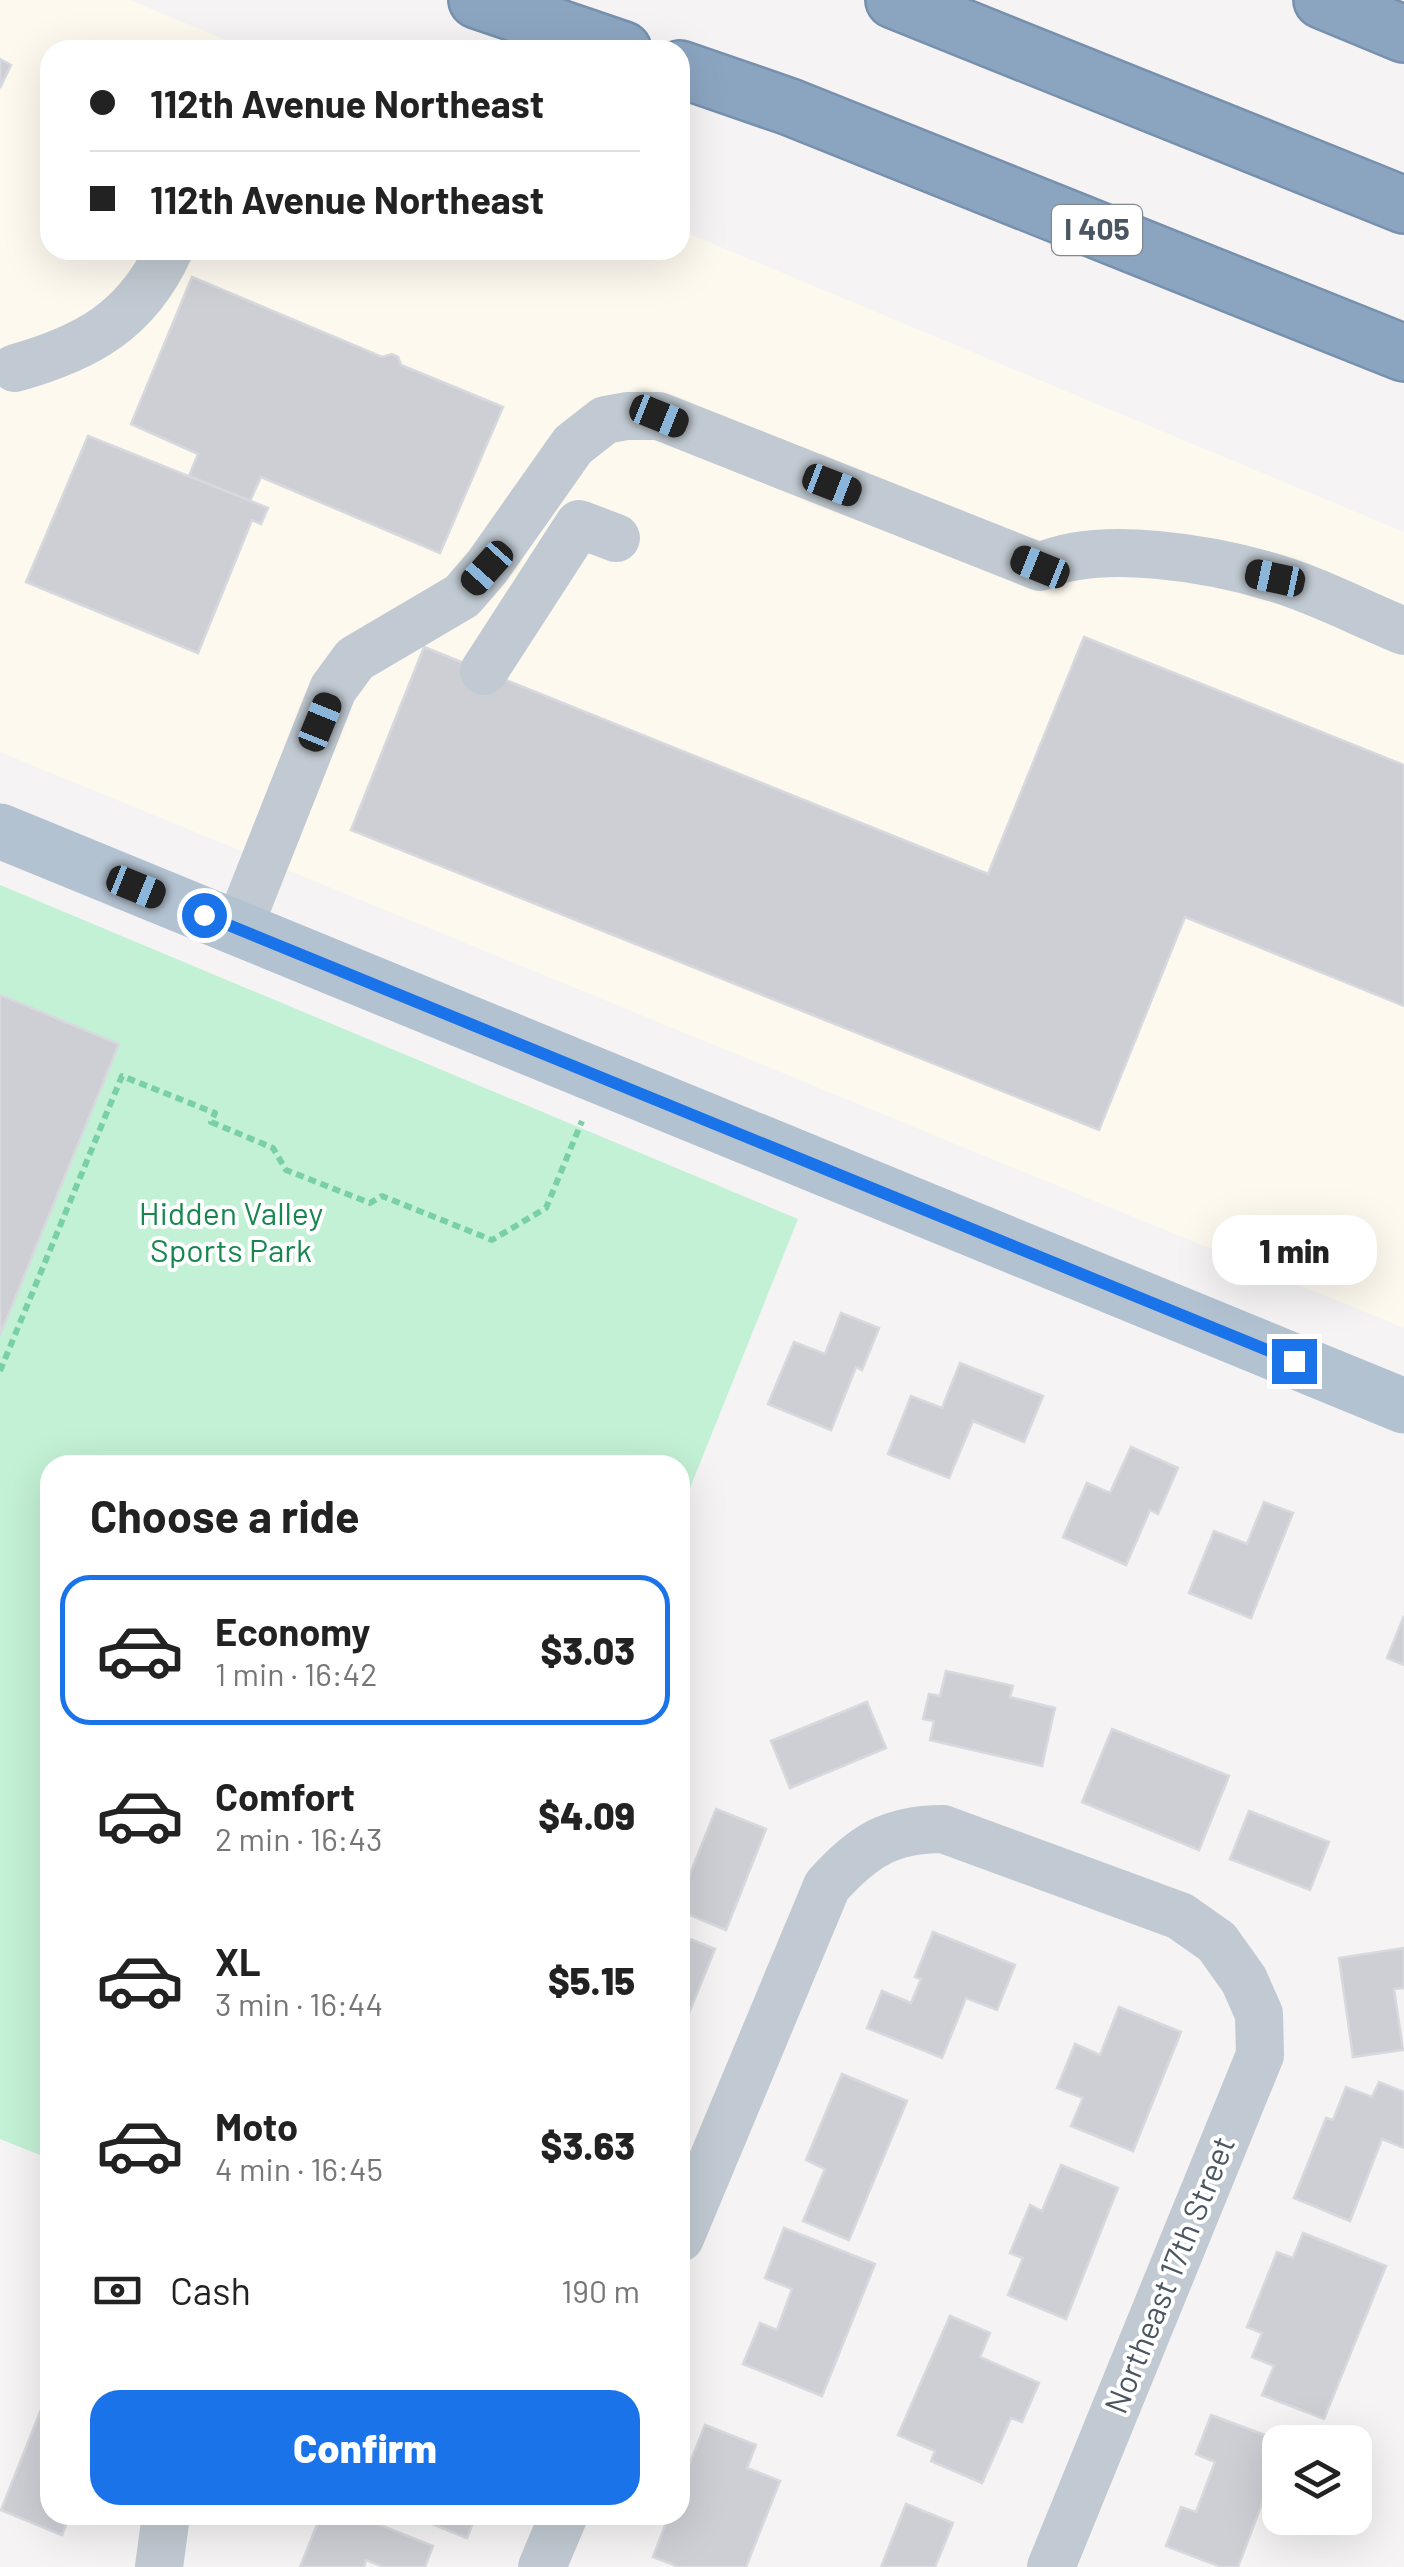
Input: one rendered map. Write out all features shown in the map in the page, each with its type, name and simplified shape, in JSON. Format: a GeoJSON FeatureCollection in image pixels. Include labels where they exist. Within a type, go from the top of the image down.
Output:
{"type":"FeatureCollection","features":[{"type":"Feature","properties":{"kind":"highway"},"geometry":{"type":"LineString","coordinates":[[477,0],[595,40]]}},
{"type":"Feature","properties":{"kind":"highway"},"geometry":{"type":"LineString","coordinates":[[566,0],[650,40]]}},
{"type":"Feature","properties":{"kind":"highway"},"geometry":{"type":"LineString","coordinates":[[894,0],[1404,204]]}},
{"type":"Feature","properties":{"kind":"highway"},"geometry":{"type":"LineString","coordinates":[[1322,0],[1404,34]]}},
{"type":"Feature","properties":{"kind":"highway","name":"I 405"},"geometry":{"type":"LineString","coordinates":[[690,59],[790,107],[1404,352]]}},
{"type":"Feature","properties":{"kind":"highway"},"geometry":{"type":"LineString","coordinates":[[690,72],[790,107]]}},
{"type":"Feature","properties":{"kind":"main road"},"geometry":{"type":"LineString","coordinates":[[0,831],[1404,1406]]}},
{"type":"Feature","properties":{"kind":"street"},"geometry":{"type":"LineString","coordinates":[[15,368],[80,346],[119,318],[153,284],[164,260]]}},
{"type":"Feature","properties":{"kind":"street"},"geometry":{"type":"LineString","coordinates":[[238,929],[333,689],[355,659],[462,596],[487,568],[573,445],[605,420],[659,416],[1040,567],[1061,557],[1095,553],[1174,557],[1275,578],[1404,631]]}},
{"type":"Feature","properties":{"kind":"street"},"geometry":{"type":"LineString","coordinates":[[484,671],[580,524],[616,538]]}},
{"type":"Feature","properties":{"kind":"street","name":"Northeast 17th Street"},"geometry":{"type":"LineString","coordinates":[[690,2214],[827,1886],[852,1859],[881,1840],[914,1829],[943,1830],[1180,1916],[1217,1942],[1244,1980],[1258,2014],[1260,2055],[1052,2567]]}},
{"type":"Feature","properties":{"kind":"street"},"geometry":{"type":"LineString","coordinates":[[159,2567],[165,2525]]}},
{"type":"Feature","properties":{"kind":"street"},"geometry":{"type":"LineString","coordinates":[[542,2567],[560,2525]]}},
{"type":"Feature","properties":{"kind":"path"},"geometry":{"type":"LineString","coordinates":[[0,1371],[122,1076],[215,1112],[211,1122],[273,1148],[286,1170],[370,1203],[382,1196],[492,1240],[546,1208],[582,1121]]}},
{"type":"Feature","properties":{"kind":"shaded area"},"geometry":{"type":"Polygon","coordinates":[[[0,0],[130,0],[226,40],[40,40],[40,260],[690,260],[690,234],[1404,532],[1404,1328],[0,752],[0,0]]]}},
{"type":"Feature","properties":{"kind":"green space","name":"Hidden Valley Sports Park"},"geometry":{"type":"Polygon","coordinates":[[[0,885],[798,1219],[690,1488],[690,1455],[40,1455],[40,2155],[0,2139],[0,885]]]}},
{"type":"Feature","properties":{"kind":"building"},"geometry":{"type":"Polygon","coordinates":[[[0,59],[11,65],[0,88],[0,59]]]}},
{"type":"Feature","properties":{"kind":"building"},"geometry":{"type":"Polygon","coordinates":[[[192,277],[382,357],[392,354],[401,365],[503,407],[440,553],[261,477],[250,501],[189,476],[198,454],[131,424],[192,277]]]}},
{"type":"Feature","properties":{"kind":"building"},"geometry":{"type":"Polygon","coordinates":[[[88,436],[268,508],[261,524],[252,520],[198,653],[26,582],[88,436]]]}},
{"type":"Feature","properties":{"kind":"building"},"geometry":{"type":"Polygon","coordinates":[[[1084,637],[1404,765],[1404,1006],[1185,917],[1099,1130],[351,830],[424,647],[988,874],[1084,637]]]}},
{"type":"Feature","properties":{"kind":"building"},"geometry":{"type":"Polygon","coordinates":[[[0,995],[119,1044],[0,1335],[0,995]]]}},
{"type":"Feature","properties":{"kind":"building"},"geometry":{"type":"Polygon","coordinates":[[[841,1313],[879,1328],[862,1370],[856,1367],[831,1430],[768,1404],[794,1342],[825,1354],[841,1313]]]}},
{"type":"Feature","properties":{"kind":"building"},"geometry":{"type":"Polygon","coordinates":[[[960,1363],[1043,1396],[1024,1442],[973,1421],[949,1478],[888,1454],[911,1396],[942,1408],[960,1363]]]}},
{"type":"Feature","properties":{"kind":"building"},"geometry":{"type":"Polygon","coordinates":[[[1131,1447],[1178,1468],[1158,1514],[1150,1510],[1126,1565],[1063,1537],[1087,1483],[1110,1493],[1131,1447]]]}},
{"type":"Feature","properties":{"kind":"building"},"geometry":{"type":"Polygon","coordinates":[[[1264,1502],[1293,1513],[1251,1618],[1189,1593],[1214,1531],[1247,1544],[1264,1502]]]}},
{"type":"Feature","properties":{"kind":"building"},"geometry":{"type":"Polygon","coordinates":[[[1404,1616],[1404,1665],[1387,1658],[1404,1616]]]}},
{"type":"Feature","properties":{"kind":"building"},"geometry":{"type":"Polygon","coordinates":[[[946,1671],[1013,1686],[1010,1697],[1055,1708],[1042,1766],[930,1740],[934,1721],[923,1719],[929,1694],[940,1696],[946,1671]]]}},
{"type":"Feature","properties":{"kind":"building"},"geometry":{"type":"Polygon","coordinates":[[[867,1702],[886,1748],[790,1788],[771,1741],[867,1702]]]}},
{"type":"Feature","properties":{"kind":"building"},"geometry":{"type":"Polygon","coordinates":[[[1112,1729],[1229,1776],[1199,1850],[1082,1802],[1112,1729]]]}},
{"type":"Feature","properties":{"kind":"building"},"geometry":{"type":"Polygon","coordinates":[[[716,1809],[766,1829],[726,1930],[690,1915],[690,1874],[716,1809]]]}},
{"type":"Feature","properties":{"kind":"building"},"geometry":{"type":"Polygon","coordinates":[[[1249,1811],[1329,1842],[1310,1890],[1230,1859],[1249,1811]]]}},
{"type":"Feature","properties":{"kind":"building"},"geometry":{"type":"Polygon","coordinates":[[[933,1932],[1015,1965],[997,2010],[966,1998],[942,2058],[867,2028],[882,1991],[911,2003],[921,1979],[915,1977],[933,1932]]]}},
{"type":"Feature","properties":{"kind":"building"},"geometry":{"type":"Polygon","coordinates":[[[690,1939],[715,1949],[690,2010],[690,1939]]]}},
{"type":"Feature","properties":{"kind":"building"},"geometry":{"type":"Polygon","coordinates":[[[1404,1948],[1404,1988],[1394,1989],[1403,2050],[1353,2057],[1339,1958],[1404,1948]]]}},
{"type":"Feature","properties":{"kind":"building"},"geometry":{"type":"Polygon","coordinates":[[[1119,2007],[1181,2032],[1133,2151],[1071,2126],[1083,2098],[1057,2088],[1075,2044],[1100,2055],[1119,2007]]]}},
{"type":"Feature","properties":{"kind":"building"},"geometry":{"type":"Polygon","coordinates":[[[842,2074],[907,2101],[849,2240],[803,2221],[825,2169],[806,2160],[842,2074]]]}},
{"type":"Feature","properties":{"kind":"building"},"geometry":{"type":"Polygon","coordinates":[[[1379,2082],[1404,2092],[1404,2148],[1382,2139],[1350,2221],[1294,2198],[1326,2118],[1333,2120],[1346,2087],[1372,2097],[1379,2082]]]}},
{"type":"Feature","properties":{"kind":"building"},"geometry":{"type":"Polygon","coordinates":[[[1061,2165],[1118,2188],[1066,2319],[1008,2295],[1023,2258],[1010,2253],[1030,2205],[1042,2211],[1061,2165]]]}},
{"type":"Feature","properties":{"kind":"building"},"geometry":{"type":"Polygon","coordinates":[[[784,2228],[875,2264],[822,2396],[743,2364],[760,2323],[777,2330],[792,2289],[765,2278],[784,2228]]]}},
{"type":"Feature","properties":{"kind":"building"},"geometry":{"type":"Polygon","coordinates":[[[1303,2233],[1386,2266],[1324,2419],[1262,2395],[1274,2366],[1252,2357],[1262,2333],[1247,2327],[1277,2252],[1293,2258],[1303,2233]]]}},
{"type":"Feature","properties":{"kind":"building"},"geometry":{"type":"Polygon","coordinates":[[[950,2316],[990,2333],[980,2357],[1039,2383],[1022,2422],[1011,2418],[982,2483],[931,2461],[935,2451],[898,2435],[950,2316]]]}},
{"type":"Feature","properties":{"kind":"building"},"geometry":{"type":"Polygon","coordinates":[[[40,2412],[40,2525],[66,2525],[62,2535],[1,2510],[40,2412]]]}},
{"type":"Feature","properties":{"kind":"building"},"geometry":{"type":"Polygon","coordinates":[[[1211,2415],[1262,2434],[1262,2504],[1238,2567],[1221,2567],[1166,2546],[1181,2507],[1196,2512],[1215,2462],[1196,2454],[1211,2415]]]}},
{"type":"Feature","properties":{"kind":"building"},"geometry":{"type":"Polygon","coordinates":[[[705,2425],[756,2445],[747,2468],[780,2481],[746,2567],[679,2567],[653,2557],[665,2525],[690,2525],[690,2463],[705,2425]]]}},
{"type":"Feature","properties":{"kind":"building"},"geometry":{"type":"Polygon","coordinates":[[[906,2504],[953,2523],[935,2567],[881,2567],[906,2504]]]}},
{"type":"Feature","properties":{"kind":"building"},"geometry":{"type":"Polygon","coordinates":[[[317,2525],[380,2525],[433,2546],[425,2567],[384,2567],[366,2560],[364,2567],[300,2567],[317,2525]]]}},
{"type":"Feature","properties":{"kind":"building"},"geometry":{"type":"Polygon","coordinates":[[[435,2525],[472,2525],[467,2538],[435,2525]]]}},
{"type":"Feature","properties":{"kind":"route"},"geometry":{"type":"LineString","coordinates":[[204,915],[1294,1361]]}}]}
